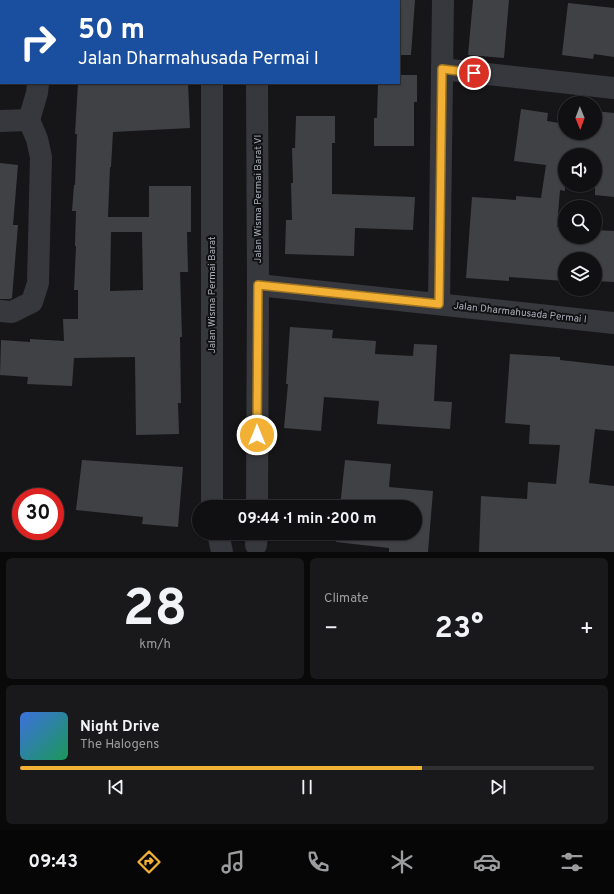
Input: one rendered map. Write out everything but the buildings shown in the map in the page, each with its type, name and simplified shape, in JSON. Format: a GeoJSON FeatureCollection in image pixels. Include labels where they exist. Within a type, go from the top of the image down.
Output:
{"type":"FeatureCollection","features":[{"type":"Feature","properties":{"kind":"street"},"geometry":{"type":"LineString","coordinates":[[439,304],[444,0]]}},
{"type":"Feature","properties":{"kind":"street"},"geometry":{"type":"LineString","coordinates":[[442,69],[614,88]]}},
{"type":"Feature","properties":{"kind":"street"},"geometry":{"type":"LineString","coordinates":[[0,311],[12,312],[32,302],[38,283],[41,157],[37,139],[29,120],[38,93],[38,84]]}},
{"type":"Feature","properties":{"kind":"street","name":"Jalan Wisma Permai Barat"},"geometry":{"type":"LineString","coordinates":[[212,84],[212,500]]}},
{"type":"Feature","properties":{"kind":"street","name":"Jalan Wisma Permai Barat VI"},"geometry":{"type":"LineString","coordinates":[[257,84],[257,500]]}},
{"type":"Feature","properties":{"kind":"street"},"geometry":{"type":"LineString","coordinates":[[0,121],[29,120]]}},
{"type":"Feature","properties":{"kind":"street","name":"Jalan Dharmahusada Permai I"},"geometry":{"type":"LineString","coordinates":[[258,285],[614,323]]}},
{"type":"Feature","properties":{"kind":"street"},"geometry":{"type":"LineString","coordinates":[[219,540],[222,552]]}},
{"type":"Feature","properties":{"kind":"route"},"geometry":{"type":"LineString","coordinates":[[257,435],[258,285],[439,304],[442,69],[474,73]]}}]}
